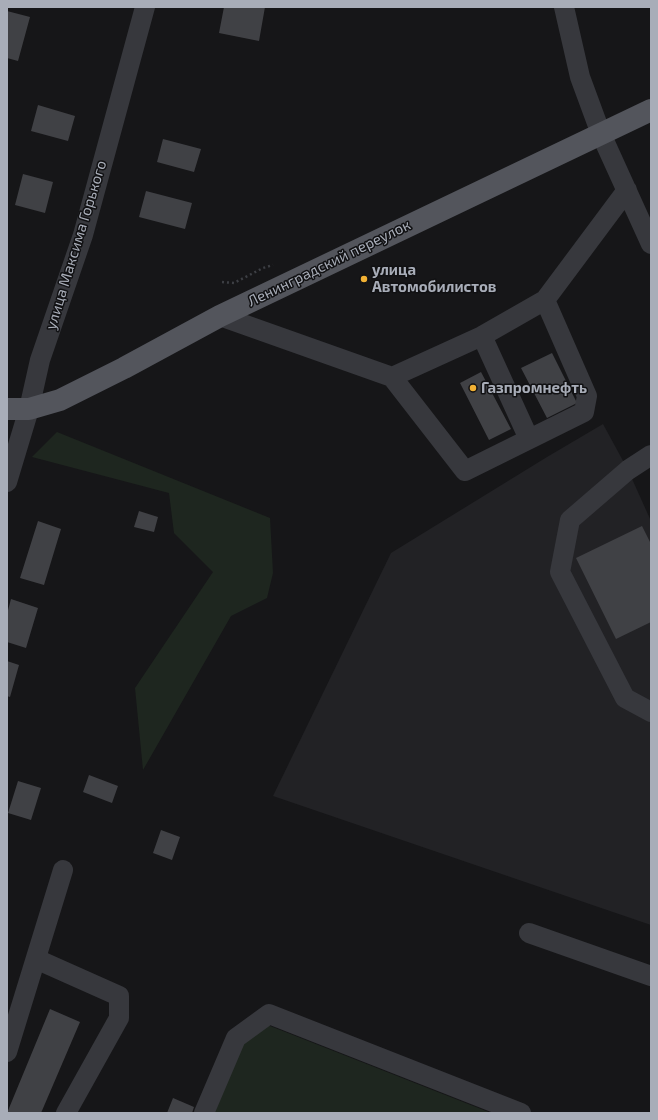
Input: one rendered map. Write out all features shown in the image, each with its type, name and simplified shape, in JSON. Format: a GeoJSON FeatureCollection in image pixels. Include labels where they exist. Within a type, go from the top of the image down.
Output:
{"type":"FeatureCollection","features":[{"type":"Feature","properties":{"kind":"main road","name":"Ленинградский переулок"},"geometry":{"type":"LineString","coordinates":[[7,409],[29,410],[60,400],[124,368],[220,316],[651,110]]}},
{"type":"Feature","properties":{"kind":"street","name":"улица Максима Горького"},"geometry":{"type":"LineString","coordinates":[[7,482],[29,410],[40,360],[83,235],[145,7]]}},
{"type":"Feature","properties":{"kind":"street"},"geometry":{"type":"LineString","coordinates":[[564,7],[580,78],[601,134],[651,244]]}},
{"type":"Feature","properties":{"kind":"street"},"geometry":{"type":"LineString","coordinates":[[392,376],[482,336],[545,300],[626,190]]}},
{"type":"Feature","properties":{"kind":"street"},"geometry":{"type":"LineString","coordinates":[[220,316],[392,376],[465,471],[584,412],[587,396],[545,300]]}},
{"type":"Feature","properties":{"kind":"street"},"geometry":{"type":"LineString","coordinates":[[482,336],[529,439]]}},
{"type":"Feature","properties":{"kind":"street"},"geometry":{"type":"LineString","coordinates":[[651,455],[628,470],[570,520],[560,572],[625,698],[651,712]]}},
{"type":"Feature","properties":{"kind":"street"},"geometry":{"type":"LineString","coordinates":[[7,1052],[63,870]]}},
{"type":"Feature","properties":{"kind":"street"},"geometry":{"type":"LineString","coordinates":[[529,933],[651,976]]}},
{"type":"Feature","properties":{"kind":"street"},"geometry":{"type":"LineString","coordinates":[[36,959],[119,996],[119,1018],[66,1113]]}},
{"type":"Feature","properties":{"kind":"street"},"geometry":{"type":"LineString","coordinates":[[204,1113],[236,1038],[269,1014],[521,1113]]}},
{"type":"Feature","properties":{"kind":"path"},"geometry":{"type":"LineString","coordinates":[[222,282],[234,283],[263,268],[278,264]]}},
{"type":"Feature","properties":{"kind":"shaded area"},"geometry":{"type":"Polygon","coordinates":[[[603,424],[628,470],[651,521],[651,925],[273,796],[391,553],[603,424]]]}},
{"type":"Feature","properties":{"kind":"shaded area"},"geometry":{"type":"Polygon","coordinates":[[[57,432],[270,518],[273,573],[267,598],[231,616],[143,770],[135,688],[213,572],[174,533],[169,493],[32,457],[57,432]]]}},
{"type":"Feature","properties":{"kind":"shaded area"},"geometry":{"type":"Polygon","coordinates":[[[265,1024],[491,1113],[213,1113],[244,1039],[265,1024]]]}},
{"type":"Feature","properties":{"kind":"building"},"geometry":{"type":"Polygon","coordinates":[[[224,7],[265,7],[259,41],[219,33],[224,7]]]}},
{"type":"Feature","properties":{"kind":"building"},"geometry":{"type":"Polygon","coordinates":[[[7,11],[30,17],[18,61],[7,58],[7,11]]]}},
{"type":"Feature","properties":{"kind":"building"},"geometry":{"type":"Polygon","coordinates":[[[38,105],[75,116],[68,141],[31,131],[38,105]]]}},
{"type":"Feature","properties":{"kind":"building"},"geometry":{"type":"Polygon","coordinates":[[[163,139],[201,149],[194,172],[157,162],[163,139]]]}},
{"type":"Feature","properties":{"kind":"building"},"geometry":{"type":"Polygon","coordinates":[[[23,174],[53,182],[45,213],[15,205],[23,174]]]}},
{"type":"Feature","properties":{"kind":"building"},"geometry":{"type":"Polygon","coordinates":[[[146,191],[192,203],[185,229],[139,217],[146,191]]]}},
{"type":"Feature","properties":{"kind":"building"},"geometry":{"type":"Polygon","coordinates":[[[552,353],[577,403],[547,418],[521,368],[552,353]]]}},
{"type":"Feature","properties":{"kind":"building"},"geometry":{"type":"Polygon","coordinates":[[[481,372],[511,429],[489,440],[460,383],[481,372]]]}},
{"type":"Feature","properties":{"kind":"building"},"geometry":{"type":"Polygon","coordinates":[[[139,511],[158,517],[154,532],[134,527],[139,511]]]}},
{"type":"Feature","properties":{"kind":"building"},"geometry":{"type":"Polygon","coordinates":[[[38,521],[61,529],[44,585],[20,578],[38,521]]]}},
{"type":"Feature","properties":{"kind":"building"},"geometry":{"type":"Polygon","coordinates":[[[642,526],[651,544],[651,622],[616,639],[576,558],[642,526]]]}},
{"type":"Feature","properties":{"kind":"building"},"geometry":{"type":"Polygon","coordinates":[[[11,599],[38,608],[26,648],[7,642],[7,614],[11,599]]]}},
{"type":"Feature","properties":{"kind":"building"},"geometry":{"type":"Polygon","coordinates":[[[7,661],[19,665],[10,697],[7,696],[7,661]]]}},
{"type":"Feature","properties":{"kind":"building"},"geometry":{"type":"Polygon","coordinates":[[[89,775],[118,786],[112,803],[83,792],[89,775]]]}},
{"type":"Feature","properties":{"kind":"building"},"geometry":{"type":"Polygon","coordinates":[[[18,781],[41,788],[31,820],[8,813],[18,781]]]}},
{"type":"Feature","properties":{"kind":"building"},"geometry":{"type":"Polygon","coordinates":[[[161,830],[180,837],[172,860],[153,853],[161,830]]]}},
{"type":"Feature","properties":{"kind":"building"},"geometry":{"type":"Polygon","coordinates":[[[50,1009],[80,1022],[41,1113],[7,1113],[50,1009]]]}},
{"type":"Feature","properties":{"kind":"building"},"geometry":{"type":"Polygon","coordinates":[[[173,1098],[194,1107],[192,1113],[167,1113],[173,1098]]]}},
{"type":"Feature","properties":{"kind":"place","name":"улица Автомобилистов"},"geometry":{"type":"Point","coordinates":[364,279]}},
{"type":"Feature","properties":{"kind":"place","name":"Газпромнефть"},"geometry":{"type":"Point","coordinates":[473,388]}}]}
